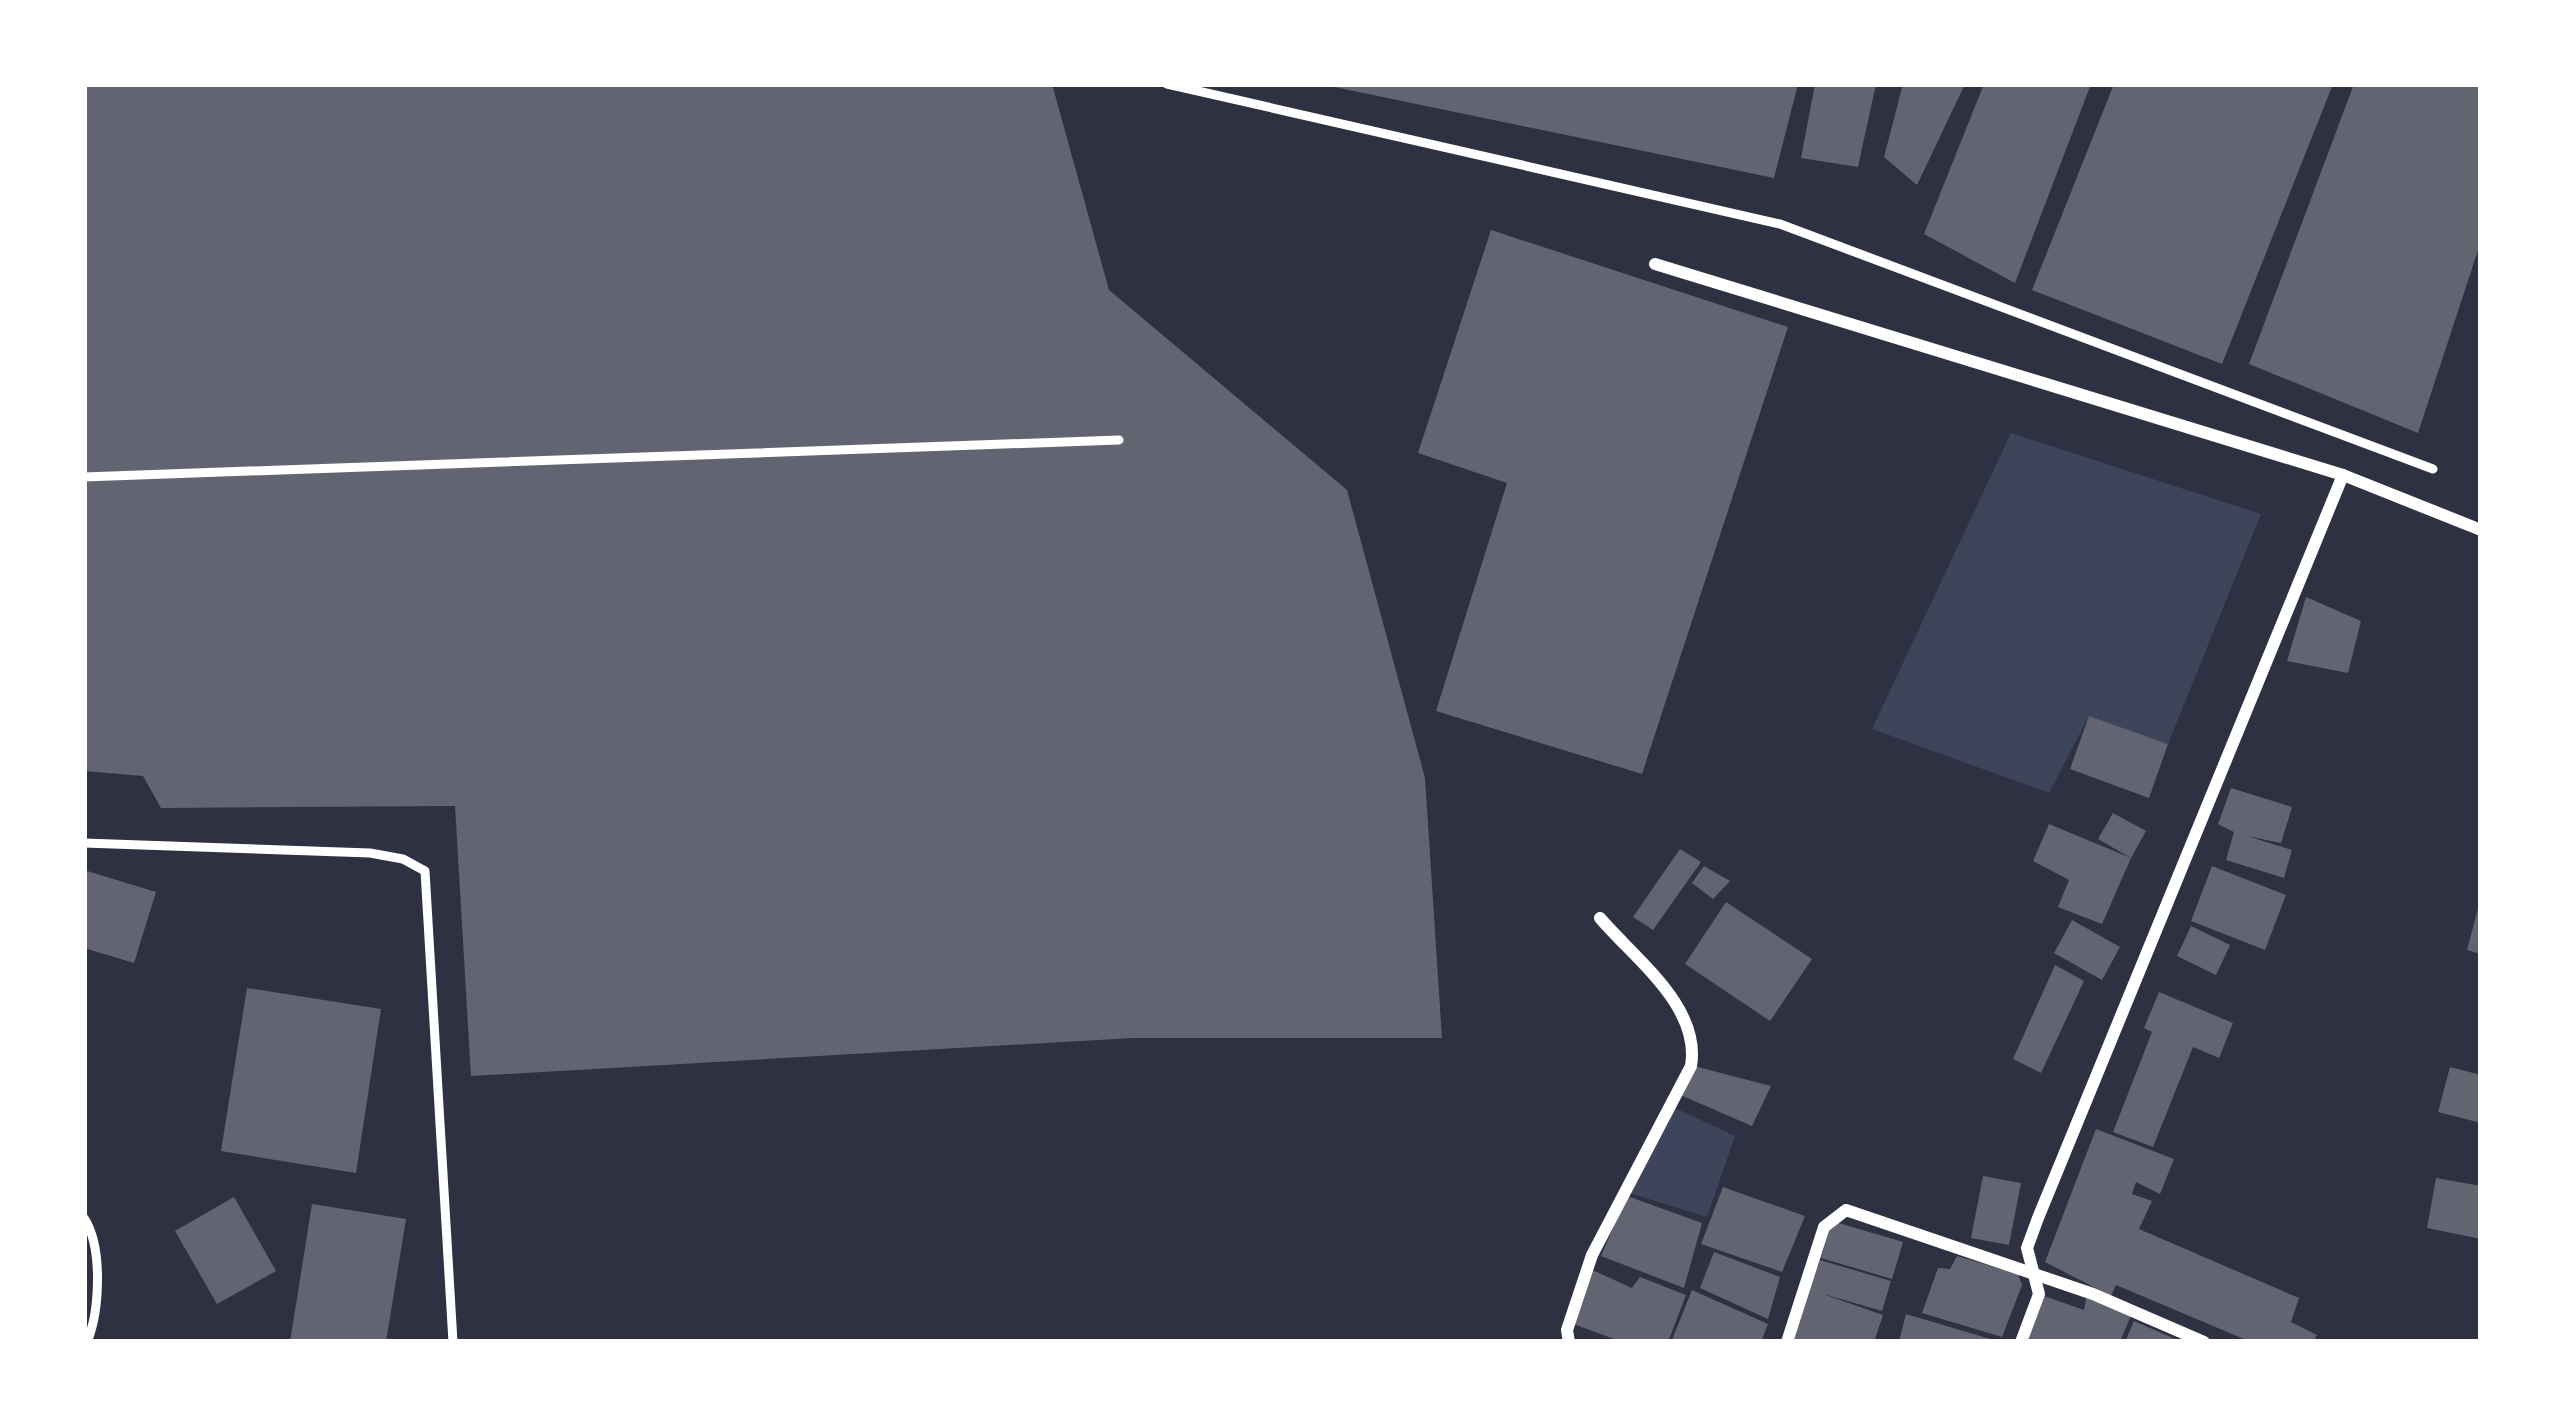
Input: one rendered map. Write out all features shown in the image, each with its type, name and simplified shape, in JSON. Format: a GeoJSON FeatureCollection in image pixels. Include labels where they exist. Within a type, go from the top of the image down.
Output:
{"type":"FeatureCollection","features":[{"type":"Feature","properties":{"kind":"street"},"geometry":{"type":"LineString","coordinates":[[1655,264],[2343,475],[2481,530]]}},
{"type":"Feature","properties":{"kind":"street"},"geometry":{"type":"LineString","coordinates":[[2021,1342],[2039,1294],[2027,1248],[2038,1218],[2343,475]]}},
{"type":"Feature","properties":{"kind":"street"},"geometry":{"type":"LineString","coordinates":[[1570,1342],[1567,1330],[1592,1255],[1691,1066],[1695,1044],[1686,1016],[1600,918]]}},
{"type":"Feature","properties":{"kind":"street"},"geometry":{"type":"LineString","coordinates":[[1787,1342],[1823,1227],[1846,1210],[2034,1274],[2204,1342]]}},
{"type":"Feature","properties":{"kind":"lane"},"geometry":{"type":"LineString","coordinates":[[1167,84],[1780,224],[2433,469]]}},
{"type":"Feature","properties":{"kind":"lane"},"geometry":{"type":"LineString","coordinates":[[84,477],[1119,440]]}},
{"type":"Feature","properties":{"kind":"lane"},"geometry":{"type":"LineString","coordinates":[[84,843],[370,854],[403,859],[425,871],[453,1342]]}},
{"type":"Feature","properties":{"kind":"lane"},"geometry":{"type":"LineString","coordinates":[[84,1218],[94,1234],[94,1325],[87,1342]]}},
{"type":"Feature","properties":{"kind":"shaded area"},"geometry":{"type":"Polygon","coordinates":[[[2011,433],[2261,514],[2168,744],[2089,716],[2049,793],[1872,729],[2011,433]]]}},
{"type":"Feature","properties":{"kind":"shaded area"},"geometry":{"type":"Polygon","coordinates":[[[1675,1108],[1735,1136],[1707,1217],[1629,1193],[1675,1108]]]}},
{"type":"Feature","properties":{"kind":"building"},"geometry":{"type":"Polygon","coordinates":[[[84,84],[1052,84],[1109,290],[1347,490],[1425,778],[1442,1038],[1133,1038],[471,1076],[455,806],[161,808],[143,776],[84,771],[84,84]]]}},
{"type":"Feature","properties":{"kind":"building"},"geometry":{"type":"Polygon","coordinates":[[[1320,84],[1798,84],[1774,178],[1320,84]]]}},
{"type":"Feature","properties":{"kind":"building"},"geometry":{"type":"Polygon","coordinates":[[[1815,84],[1876,84],[1858,167],[1801,158],[1815,84]]]}},
{"type":"Feature","properties":{"kind":"building"},"geometry":{"type":"Polygon","coordinates":[[[1903,84],[1965,84],[1917,185],[1884,157],[1903,84]]]}},
{"type":"Feature","properties":{"kind":"building"},"geometry":{"type":"Polygon","coordinates":[[[1984,84],[2091,84],[2015,283],[1924,234],[1984,84]]]}},
{"type":"Feature","properties":{"kind":"building"},"geometry":{"type":"Polygon","coordinates":[[[2114,84],[2333,84],[2222,364],[2032,290],[2114,84]]]}},
{"type":"Feature","properties":{"kind":"building"},"geometry":{"type":"Polygon","coordinates":[[[2354,84],[2481,84],[2481,241],[2418,433],[2249,364],[2354,84]]]}},
{"type":"Feature","properties":{"kind":"building"},"geometry":{"type":"Polygon","coordinates":[[[1491,230],[1788,327],[1642,774],[1436,711],[1507,483],[1418,453],[1491,230]]]}},
{"type":"Feature","properties":{"kind":"building"},"geometry":{"type":"Polygon","coordinates":[[[2306,597],[2361,621],[2348,673],[2287,661],[2306,597]]]}},
{"type":"Feature","properties":{"kind":"building"},"geometry":{"type":"Polygon","coordinates":[[[2089,716],[2168,744],[2149,798],[2070,769],[2089,716]]]}},
{"type":"Feature","properties":{"kind":"building"},"geometry":{"type":"Polygon","coordinates":[[[2231,788],[2292,807],[2281,843],[2247,836],[2292,850],[2284,878],[2226,860],[2234,832],[2218,824],[2231,788]]]}},
{"type":"Feature","properties":{"kind":"building"},"geometry":{"type":"Polygon","coordinates":[[[2113,813],[2146,831],[2131,858],[2098,839],[2113,813]]]}},
{"type":"Feature","properties":{"kind":"building"},"geometry":{"type":"Polygon","coordinates":[[[2049,824],[2131,858],[2102,924],[2058,907],[2069,880],[2033,861],[2049,824]]]}},
{"type":"Feature","properties":{"kind":"building"},"geometry":{"type":"Polygon","coordinates":[[[1680,849],[1701,862],[1653,930],[1633,917],[1680,849]]]}},
{"type":"Feature","properties":{"kind":"building"},"geometry":{"type":"Polygon","coordinates":[[[1704,866],[1730,881],[1713,899],[1692,883],[1704,866]]]}},
{"type":"Feature","properties":{"kind":"building"},"geometry":{"type":"Polygon","coordinates":[[[2212,866],[2286,895],[2265,950],[2191,921],[2212,866]]]}},
{"type":"Feature","properties":{"kind":"building"},"geometry":{"type":"Polygon","coordinates":[[[84,870],[156,892],[134,963],[84,948],[84,870]]]}},
{"type":"Feature","properties":{"kind":"building"},"geometry":{"type":"Polygon","coordinates":[[[1726,902],[1812,959],[1770,1021],[1685,964],[1726,902]]]}},
{"type":"Feature","properties":{"kind":"building"},"geometry":{"type":"Polygon","coordinates":[[[2481,905],[2481,954],[2467,950],[2481,905]]]}},
{"type":"Feature","properties":{"kind":"building"},"geometry":{"type":"Polygon","coordinates":[[[2072,920],[2120,947],[2102,980],[2054,953],[2072,920]]]}},
{"type":"Feature","properties":{"kind":"building"},"geometry":{"type":"Polygon","coordinates":[[[2191,926],[2230,945],[2216,975],[2177,956],[2191,926]]]}},
{"type":"Feature","properties":{"kind":"building"},"geometry":{"type":"Polygon","coordinates":[[[2055,965],[2084,981],[2041,1073],[2013,1059],[2055,965]]]}},
{"type":"Feature","properties":{"kind":"building"},"geometry":{"type":"Polygon","coordinates":[[[247,988],[381,1009],[356,1173],[221,1151],[247,988]]]}},
{"type":"Feature","properties":{"kind":"building"},"geometry":{"type":"Polygon","coordinates":[[[2159,992],[2233,1023],[2219,1058],[2193,1047],[2153,1147],[2113,1132],[2152,1032],[2144,1028],[2159,992]]]}},
{"type":"Feature","properties":{"kind":"building"},"geometry":{"type":"Polygon","coordinates":[[[1694,1066],[1771,1086],[1752,1126],[1678,1094],[1694,1066]]]}},
{"type":"Feature","properties":{"kind":"building"},"geometry":{"type":"Polygon","coordinates":[[[2450,1067],[2481,1075],[2481,1123],[2438,1112],[2450,1067]]]}},
{"type":"Feature","properties":{"kind":"building"},"geometry":{"type":"Polygon","coordinates":[[[2096,1129],[2174,1159],[2160,1194],[2136,1182],[2132,1194],[2152,1201],[2139,1229],[2299,1298],[2291,1322],[2317,1335],[2313,1342],[2251,1342],[2116,1285],[2111,1296],[2045,1262],[2096,1129]]]}},
{"type":"Feature","properties":{"kind":"building"},"geometry":{"type":"Polygon","coordinates":[[[1983,1176],[2021,1183],[2009,1245],[1971,1238],[1983,1176]]]}},
{"type":"Feature","properties":{"kind":"building"},"geometry":{"type":"Polygon","coordinates":[[[2436,1178],[2481,1186],[2481,1239],[2427,1228],[2436,1178]]]}},
{"type":"Feature","properties":{"kind":"building"},"geometry":{"type":"Polygon","coordinates":[[[1723,1187],[1805,1216],[1782,1272],[1701,1244],[1723,1187]]]}},
{"type":"Feature","properties":{"kind":"building"},"geometry":{"type":"Polygon","coordinates":[[[1627,1196],[1702,1223],[1684,1288],[1601,1256],[1627,1196]]]}},
{"type":"Feature","properties":{"kind":"building"},"geometry":{"type":"Polygon","coordinates":[[[234,1197],[276,1271],[217,1304],[175,1231],[234,1197]]]}},
{"type":"Feature","properties":{"kind":"building"},"geometry":{"type":"Polygon","coordinates":[[[312,1204],[406,1219],[386,1342],[290,1342],[312,1204]]]}},
{"type":"Feature","properties":{"kind":"building"},"geometry":{"type":"Polygon","coordinates":[[[1832,1221],[1903,1242],[1892,1279],[1821,1258],[1832,1221]]]}},
{"type":"Feature","properties":{"kind":"building"},"geometry":{"type":"Polygon","coordinates":[[[1714,1252],[1780,1277],[1768,1319],[1700,1288],[1714,1252]]]}},
{"type":"Feature","properties":{"kind":"building"},"geometry":{"type":"Polygon","coordinates":[[[1957,1256],[2018,1274],[2022,1285],[2002,1337],[1922,1313],[1938,1268],[1950,1269],[1957,1256]]]}},
{"type":"Feature","properties":{"kind":"building"},"geometry":{"type":"Polygon","coordinates":[[[1820,1260],[1891,1281],[1882,1311],[1820,1293],[1883,1315],[1874,1342],[1791,1342],[1820,1260]]]}},
{"type":"Feature","properties":{"kind":"building"},"geometry":{"type":"Polygon","coordinates":[[[1590,1269],[1632,1288],[1640,1277],[1686,1295],[1668,1342],[1622,1342],[1571,1323],[1590,1269]]]}},
{"type":"Feature","properties":{"kind":"building"},"geometry":{"type":"Polygon","coordinates":[[[1692,1290],[1768,1324],[1761,1342],[1671,1342],[1692,1290]]]}},
{"type":"Feature","properties":{"kind":"building"},"geometry":{"type":"Polygon","coordinates":[[[2087,1294],[2132,1313],[2120,1342],[2024,1342],[2041,1295],[2084,1310],[2087,1294]]]}},
{"type":"Feature","properties":{"kind":"building"},"geometry":{"type":"Polygon","coordinates":[[[1906,1314],[1997,1341],[1899,1342],[1906,1314]]]}},
{"type":"Feature","properties":{"kind":"building"},"geometry":{"type":"Polygon","coordinates":[[[2134,1321],[2182,1342],[2125,1342],[2134,1321]]]}}]}
